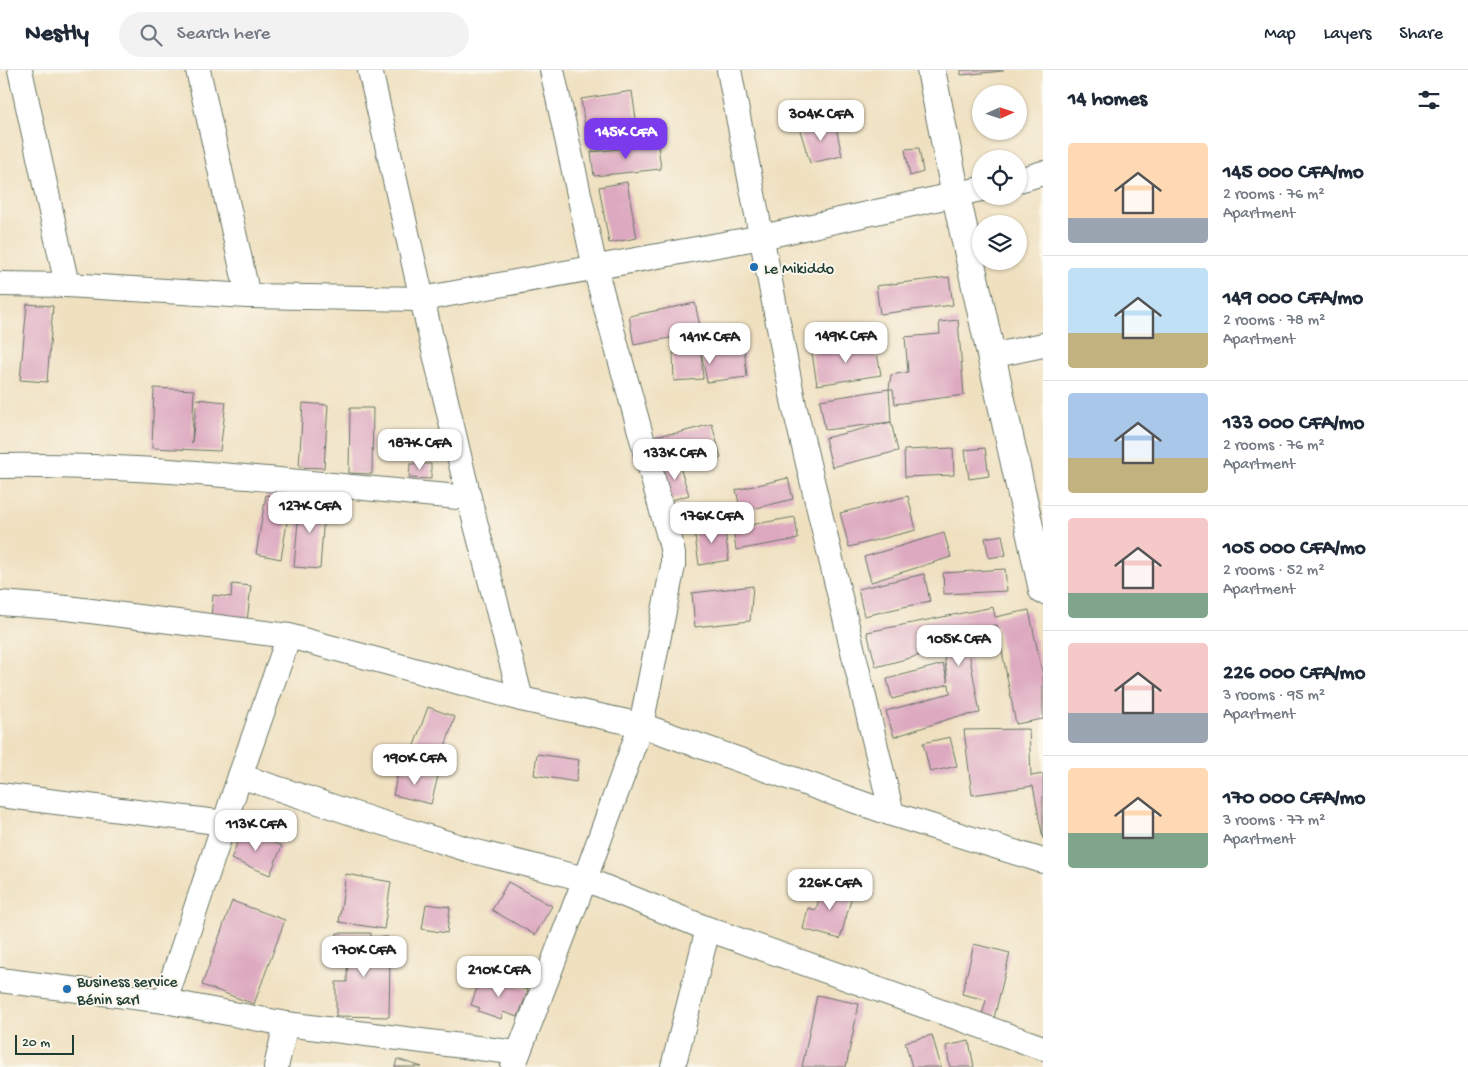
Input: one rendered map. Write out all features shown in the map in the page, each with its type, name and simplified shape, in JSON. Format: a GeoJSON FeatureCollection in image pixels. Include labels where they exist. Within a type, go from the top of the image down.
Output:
{"type":"FeatureCollection","features":[{"type":"Feature","properties":{"kind":"main road"},"geometry":{"type":"LineString","coordinates":[[931,70],[969,193],[991,356],[1033,505],[1043,590]]}},
{"type":"Feature","properties":{"kind":"street"},"geometry":{"type":"LineString","coordinates":[[20,70],[68,285]]}},
{"type":"Feature","properties":{"kind":"street"},"geometry":{"type":"LineString","coordinates":[[198,70],[248,296]]}},
{"type":"Feature","properties":{"kind":"street"},"geometry":{"type":"LineString","coordinates":[[370,70],[469,498],[521,699]]}},
{"type":"Feature","properties":{"kind":"street"},"geometry":{"type":"LineString","coordinates":[[0,980],[165,1001],[286,1024],[516,1060],[641,725],[673,566],[673,554],[596,268],[552,70]]}},
{"type":"Feature","properties":{"kind":"street"},"geometry":{"type":"LineString","coordinates":[[729,70],[794,405],[892,814]]}},
{"type":"Feature","properties":{"kind":"street"},"geometry":{"type":"LineString","coordinates":[[1027,178],[1043,173]]}},
{"type":"Feature","properties":{"kind":"street"},"geometry":{"type":"LineString","coordinates":[[0,284],[68,285],[248,296],[422,299],[762,237],[969,193]]}},
{"type":"Feature","properties":{"kind":"street"},"geometry":{"type":"LineString","coordinates":[[991,356],[1043,345]]}},
{"type":"Feature","properties":{"kind":"street"},"geometry":{"type":"LineString","coordinates":[[0,466],[71,466],[185,472],[469,498]]}},
{"type":"Feature","properties":{"kind":"street"},"geometry":{"type":"LineString","coordinates":[[0,603],[67,608],[289,636],[521,699],[641,725],[892,814],[1043,860]]}},
{"type":"Feature","properties":{"kind":"street"},"geometry":{"type":"LineString","coordinates":[[165,1001],[289,636]]}},
{"type":"Feature","properties":{"kind":"street"},"geometry":{"type":"LineString","coordinates":[[240,776],[473,851],[585,879],[708,929],[1043,1048]]}},
{"type":"Feature","properties":{"kind":"street"},"geometry":{"type":"LineString","coordinates":[[0,795],[225,823]]}},
{"type":"Feature","properties":{"kind":"street"},"geometry":{"type":"LineString","coordinates":[[673,1067],[708,929]]}},
{"type":"Feature","properties":{"kind":"street"},"geometry":{"type":"LineString","coordinates":[[276,1067],[286,1024]]}},
{"type":"Feature","properties":{"kind":"building"},"geometry":{"type":"Polygon","coordinates":[[[961,70],[1003,70],[1003,71],[961,75],[961,70]]]}},
{"type":"Feature","properties":{"kind":"building"},"geometry":{"type":"Polygon","coordinates":[[[632,91],[637,127],[586,134],[581,99],[632,91]]]}},
{"type":"Feature","properties":{"kind":"building"},"geometry":{"type":"Polygon","coordinates":[[[835,122],[842,156],[810,163],[799,127],[835,122]]]}},
{"type":"Feature","properties":{"kind":"building"},"geometry":{"type":"Polygon","coordinates":[[[658,145],[661,169],[594,176],[591,152],[658,145]]]}},
{"type":"Feature","properties":{"kind":"building"},"geometry":{"type":"Polygon","coordinates":[[[919,148],[923,172],[910,176],[905,149],[919,148]]]}},
{"type":"Feature","properties":{"kind":"building"},"geometry":{"type":"Polygon","coordinates":[[[627,182],[637,238],[609,243],[599,187],[627,182]]]}},
{"type":"Feature","properties":{"kind":"building"},"geometry":{"type":"Polygon","coordinates":[[[949,277],[953,305],[880,314],[876,286],[949,277]]]}},
{"type":"Feature","properties":{"kind":"building"},"geometry":{"type":"Polygon","coordinates":[[[695,303],[701,332],[634,345],[629,316],[695,303]]]}},
{"type":"Feature","properties":{"kind":"building"},"geometry":{"type":"Polygon","coordinates":[[[27,304],[53,306],[47,382],[20,380],[27,304]]]}},
{"type":"Feature","properties":{"kind":"building"},"geometry":{"type":"Polygon","coordinates":[[[958,320],[964,395],[895,404],[893,390],[889,389],[891,375],[908,372],[905,337],[940,334],[939,322],[958,320]]]}},
{"type":"Feature","properties":{"kind":"building"},"geometry":{"type":"Polygon","coordinates":[[[875,342],[881,375],[817,385],[812,353],[875,342]]]}},
{"type":"Feature","properties":{"kind":"building"},"geometry":{"type":"Polygon","coordinates":[[[744,347],[747,377],[707,382],[701,352],[703,379],[674,381],[673,353],[744,347]]]}},
{"type":"Feature","properties":{"kind":"building"},"geometry":{"type":"Polygon","coordinates":[[[154,388],[194,390],[192,443],[197,399],[226,402],[220,451],[152,448],[154,388]]]}},
{"type":"Feature","properties":{"kind":"building"},"geometry":{"type":"Polygon","coordinates":[[[889,389],[891,422],[825,430],[820,400],[889,389]]]}},
{"type":"Feature","properties":{"kind":"building"},"geometry":{"type":"Polygon","coordinates":[[[303,403],[328,405],[324,468],[299,467],[303,403]]]}},
{"type":"Feature","properties":{"kind":"building"},"geometry":{"type":"Polygon","coordinates":[[[350,408],[373,408],[372,474],[349,473],[350,408]]]}},
{"type":"Feature","properties":{"kind":"building"},"geometry":{"type":"Polygon","coordinates":[[[891,422],[898,451],[832,467],[825,438],[891,422]]]}},
{"type":"Feature","properties":{"kind":"building"},"geometry":{"type":"Polygon","coordinates":[[[712,424],[721,458],[686,467],[680,447],[658,449],[656,435],[678,433],[712,424]]]}},
{"type":"Feature","properties":{"kind":"building"},"geometry":{"type":"Polygon","coordinates":[[[953,448],[954,475],[905,477],[904,450],[953,448]]]}},
{"type":"Feature","properties":{"kind":"building"},"geometry":{"type":"Polygon","coordinates":[[[985,448],[989,476],[969,479],[965,450],[985,448]]]}},
{"type":"Feature","properties":{"kind":"building"},"geometry":{"type":"Polygon","coordinates":[[[678,461],[689,495],[672,500],[662,466],[678,461]]]}},
{"type":"Feature","properties":{"kind":"building"},"geometry":{"type":"Polygon","coordinates":[[[410,464],[431,464],[431,479],[409,478],[410,464]]]}},
{"type":"Feature","properties":{"kind":"building"},"geometry":{"type":"Polygon","coordinates":[[[788,478],[793,499],[741,512],[736,490],[788,478]]]}},
{"type":"Feature","properties":{"kind":"building"},"geometry":{"type":"Polygon","coordinates":[[[266,495],[291,499],[281,559],[256,554],[266,495]]]}},
{"type":"Feature","properties":{"kind":"building"},"geometry":{"type":"Polygon","coordinates":[[[908,496],[916,530],[849,547],[840,513],[908,496]]]}},
{"type":"Feature","properties":{"kind":"building"},"geometry":{"type":"Polygon","coordinates":[[[300,499],[325,501],[320,569],[294,567],[300,499]]]}},
{"type":"Feature","properties":{"kind":"building"},"geometry":{"type":"Polygon","coordinates":[[[795,517],[798,539],[736,550],[733,528],[795,517]]]}},
{"type":"Feature","properties":{"kind":"building"},"geometry":{"type":"Polygon","coordinates":[[[724,524],[729,560],[699,565],[694,529],[724,524]]]}},
{"type":"Feature","properties":{"kind":"building"},"geometry":{"type":"Polygon","coordinates":[[[944,533],[951,557],[871,582],[864,557],[944,533]]]}},
{"type":"Feature","properties":{"kind":"building"},"geometry":{"type":"Polygon","coordinates":[[[1002,535],[1006,555],[989,558],[985,538],[1002,535]]]}},
{"type":"Feature","properties":{"kind":"building"},"geometry":{"type":"Polygon","coordinates":[[[1005,569],[1007,591],[944,594],[943,573],[1005,569]]]}},
{"type":"Feature","properties":{"kind":"building"},"geometry":{"type":"Polygon","coordinates":[[[924,574],[930,601],[864,616],[858,589],[924,574]]]}},
{"type":"Feature","properties":{"kind":"building"},"geometry":{"type":"Polygon","coordinates":[[[232,584],[251,586],[247,622],[211,617],[213,595],[231,597],[232,584]]]}},
{"type":"Feature","properties":{"kind":"building"},"geometry":{"type":"Polygon","coordinates":[[[753,586],[750,621],[695,627],[692,593],[753,586]]]}},
{"type":"Feature","properties":{"kind":"building"},"geometry":{"type":"Polygon","coordinates":[[[993,607],[995,617],[1029,610],[1043,676],[1043,719],[1016,724],[997,625],[965,631],[980,713],[955,717],[894,737],[886,711],[950,693],[949,684],[892,699],[887,679],[943,664],[948,682],[943,649],[876,667],[867,632],[993,607]]]}},
{"type":"Feature","properties":{"kind":"building"},"geometry":{"type":"Polygon","coordinates":[[[428,707],[455,717],[439,764],[411,754],[428,707]]]}},
{"type":"Feature","properties":{"kind":"building"},"geometry":{"type":"Polygon","coordinates":[[[1029,729],[1031,776],[1043,774],[1043,839],[1033,786],[972,795],[964,730],[1029,729]]]}},
{"type":"Feature","properties":{"kind":"building"},"geometry":{"type":"Polygon","coordinates":[[[950,737],[957,766],[930,772],[923,743],[950,737]]]}},
{"type":"Feature","properties":{"kind":"building"},"geometry":{"type":"Polygon","coordinates":[[[537,754],[579,760],[576,782],[534,775],[537,754]]]}},
{"type":"Feature","properties":{"kind":"building"},"geometry":{"type":"Polygon","coordinates":[[[399,768],[438,776],[431,804],[393,795],[399,768]]]}},
{"type":"Feature","properties":{"kind":"building"},"geometry":{"type":"Polygon","coordinates":[[[242,830],[282,846],[270,875],[231,859],[242,830]]]}},
{"type":"Feature","properties":{"kind":"building"},"geometry":{"type":"Polygon","coordinates":[[[346,874],[391,882],[384,929],[339,922],[346,874]]]}},
{"type":"Feature","properties":{"kind":"building"},"geometry":{"type":"Polygon","coordinates":[[[824,880],[854,889],[840,939],[803,929],[808,908],[816,910],[824,880]]]}},
{"type":"Feature","properties":{"kind":"building"},"geometry":{"type":"Polygon","coordinates":[[[508,882],[552,906],[535,935],[492,910],[508,882]]]}},
{"type":"Feature","properties":{"kind":"building"},"geometry":{"type":"Polygon","coordinates":[[[232,901],[285,920],[254,1004],[202,985],[232,901]]]}},
{"type":"Feature","properties":{"kind":"building"},"geometry":{"type":"Polygon","coordinates":[[[426,904],[450,907],[447,933],[422,929],[426,904]]]}},
{"type":"Feature","properties":{"kind":"building"},"geometry":{"type":"Polygon","coordinates":[[[337,933],[371,933],[371,937],[388,937],[388,949],[381,949],[381,959],[390,959],[389,1017],[336,1016],[336,982],[347,982],[348,942],[336,942],[337,933]]]}},
{"type":"Feature","properties":{"kind":"building"},"geometry":{"type":"Polygon","coordinates":[[[974,944],[1010,953],[993,1022],[981,1019],[986,1000],[962,994],[974,944]]]}},
{"type":"Feature","properties":{"kind":"building"},"geometry":{"type":"Polygon","coordinates":[[[490,976],[528,990],[518,1017],[503,1012],[501,1019],[478,1011],[480,1008],[471,1005],[479,982],[487,985],[490,976]]]}},
{"type":"Feature","properties":{"kind":"building"},"geometry":{"type":"Polygon","coordinates":[[[817,995],[859,1004],[846,1067],[802,1067],[817,995]]]}},
{"type":"Feature","properties":{"kind":"building"},"geometry":{"type":"Polygon","coordinates":[[[932,1035],[941,1067],[912,1067],[905,1042],[932,1035]]]}},
{"type":"Feature","properties":{"kind":"building"},"geometry":{"type":"Polygon","coordinates":[[[969,1041],[974,1067],[950,1067],[946,1046],[969,1041]]]}},
{"type":"Feature","properties":{"kind":"building"},"geometry":{"type":"Polygon","coordinates":[[[397,1059],[422,1067],[395,1067],[397,1059]]]}},
{"type":"Feature","properties":{"kind":"place","name":"Le Mikiddo"},"geometry":{"type":"Point","coordinates":[754,267]}},
{"type":"Feature","properties":{"kind":"place","name":"Business service Bénin sarl"},"geometry":{"type":"Point","coordinates":[67,989]}}]}
